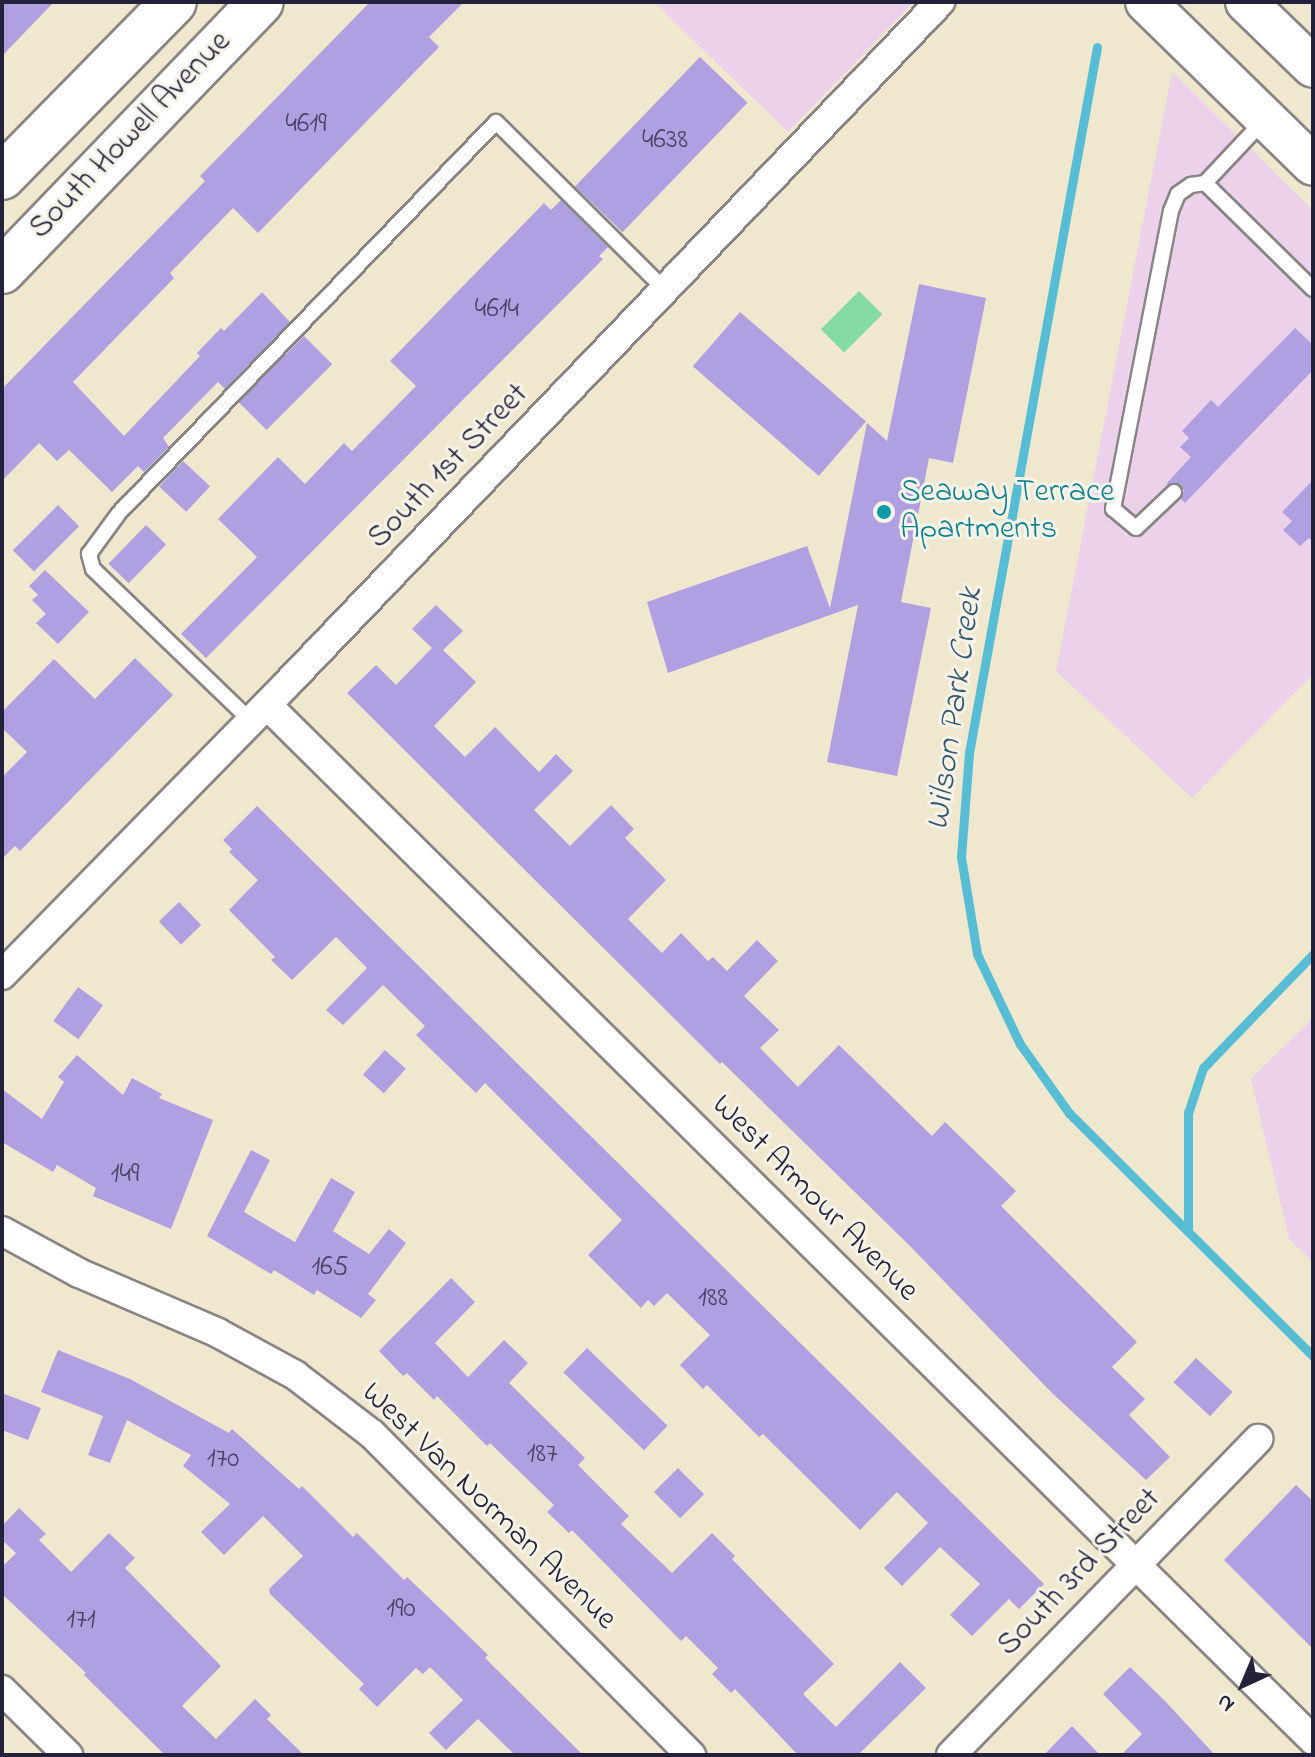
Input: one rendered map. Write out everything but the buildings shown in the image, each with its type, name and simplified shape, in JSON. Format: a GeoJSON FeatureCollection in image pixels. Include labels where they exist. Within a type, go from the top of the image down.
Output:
{"type":"FeatureCollection","features":[{"type":"Feature","properties":{"kind":"main road","name":"South Howell Avenue"},"geometry":{"type":"LineString","coordinates":[[2,271],[261,2]]}},
{"type":"Feature","properties":{"kind":"main road"},"geometry":{"type":"LineString","coordinates":[[1146,2],[1313,165]]}},
{"type":"Feature","properties":{"kind":"main road"},"geometry":{"type":"LineString","coordinates":[[1246,2],[1313,67]]}},
{"type":"Feature","properties":{"kind":"main road","name":"South Howell Avenue"},"geometry":{"type":"LineString","coordinates":[[2,177],[170,6]]}},
{"type":"Feature","properties":{"kind":"main road"},"geometry":{"type":"LineString","coordinates":[[170,6],[211,54]]}},
{"type":"Feature","properties":{"kind":"street","name":"South 1st Street"},"geometry":{"type":"LineString","coordinates":[[2,975],[258,713],[940,2]]}},
{"type":"Feature","properties":{"kind":"street","name":"West Armour Avenue"},"geometry":{"type":"LineString","coordinates":[[258,713],[1313,1740]]}},
{"type":"Feature","properties":{"kind":"street","name":"West Van Norman Avenue"},"geometry":{"type":"LineString","coordinates":[[2,1231],[79,1273],[218,1333],[295,1375],[372,1434],[691,1755]]}},
{"type":"Feature","properties":{"kind":"street","name":"South 3rd Street"},"geometry":{"type":"LineString","coordinates":[[951,1755],[1258,1439]]}},
{"type":"Feature","properties":{"kind":"street"},"geometry":{"type":"LineString","coordinates":[[2,1690],[68,1755]]}},
{"type":"Feature","properties":{"kind":"lane"},"geometry":{"type":"LineString","coordinates":[[1174,492],[1136,528],[1113,509],[1171,211],[1178,194],[1191,185],[1205,183],[1265,118]]}},
{"type":"Feature","properties":{"kind":"lane"},"geometry":{"type":"LineString","coordinates":[[258,713],[93,569],[89,554],[119,513],[496,122],[665,290]]}},
{"type":"Feature","properties":{"kind":"lane"},"geometry":{"type":"LineString","coordinates":[[1205,183],[1313,289]]}},
{"type":"Feature","properties":{"kind":"shaded area"},"geometry":{"type":"Polygon","coordinates":[[[654,2],[914,2],[788,132],[654,2]]]}},
{"type":"Feature","properties":{"kind":"shaded area"},"geometry":{"type":"Polygon","coordinates":[[[1172,72],[1313,210],[1313,674],[1192,798],[1056,671],[1172,72]]]}},
{"type":"Feature","properties":{"kind":"shaded area"},"geometry":{"type":"Polygon","coordinates":[[[1313,1018],[1313,1262],[1289,1239],[1251,1079],[1313,1018]]]}},
{"type":"Feature","properties":{"kind":"green space"},"geometry":{"type":"Polygon","coordinates":[[[859,291],[882,314],[844,353],[821,329],[859,291]]]}},
{"type":"Feature","properties":{"kind":"waterway","name":"Wilson Park Creek"},"geometry":{"type":"LineString","coordinates":[[1097,47],[969,753],[961,857],[977,954],[1020,1044],[1069,1113],[1313,1356]]}},
{"type":"Feature","properties":{"kind":"waterway"},"geometry":{"type":"LineString","coordinates":[[1188,1231],[1188,1113],[1203,1068],[1313,954]]}},
{"type":"Feature","properties":{"kind":"place","name":"Seaway Terrace Apartments"},"geometry":{"type":"Point","coordinates":[884,512]}}]}
